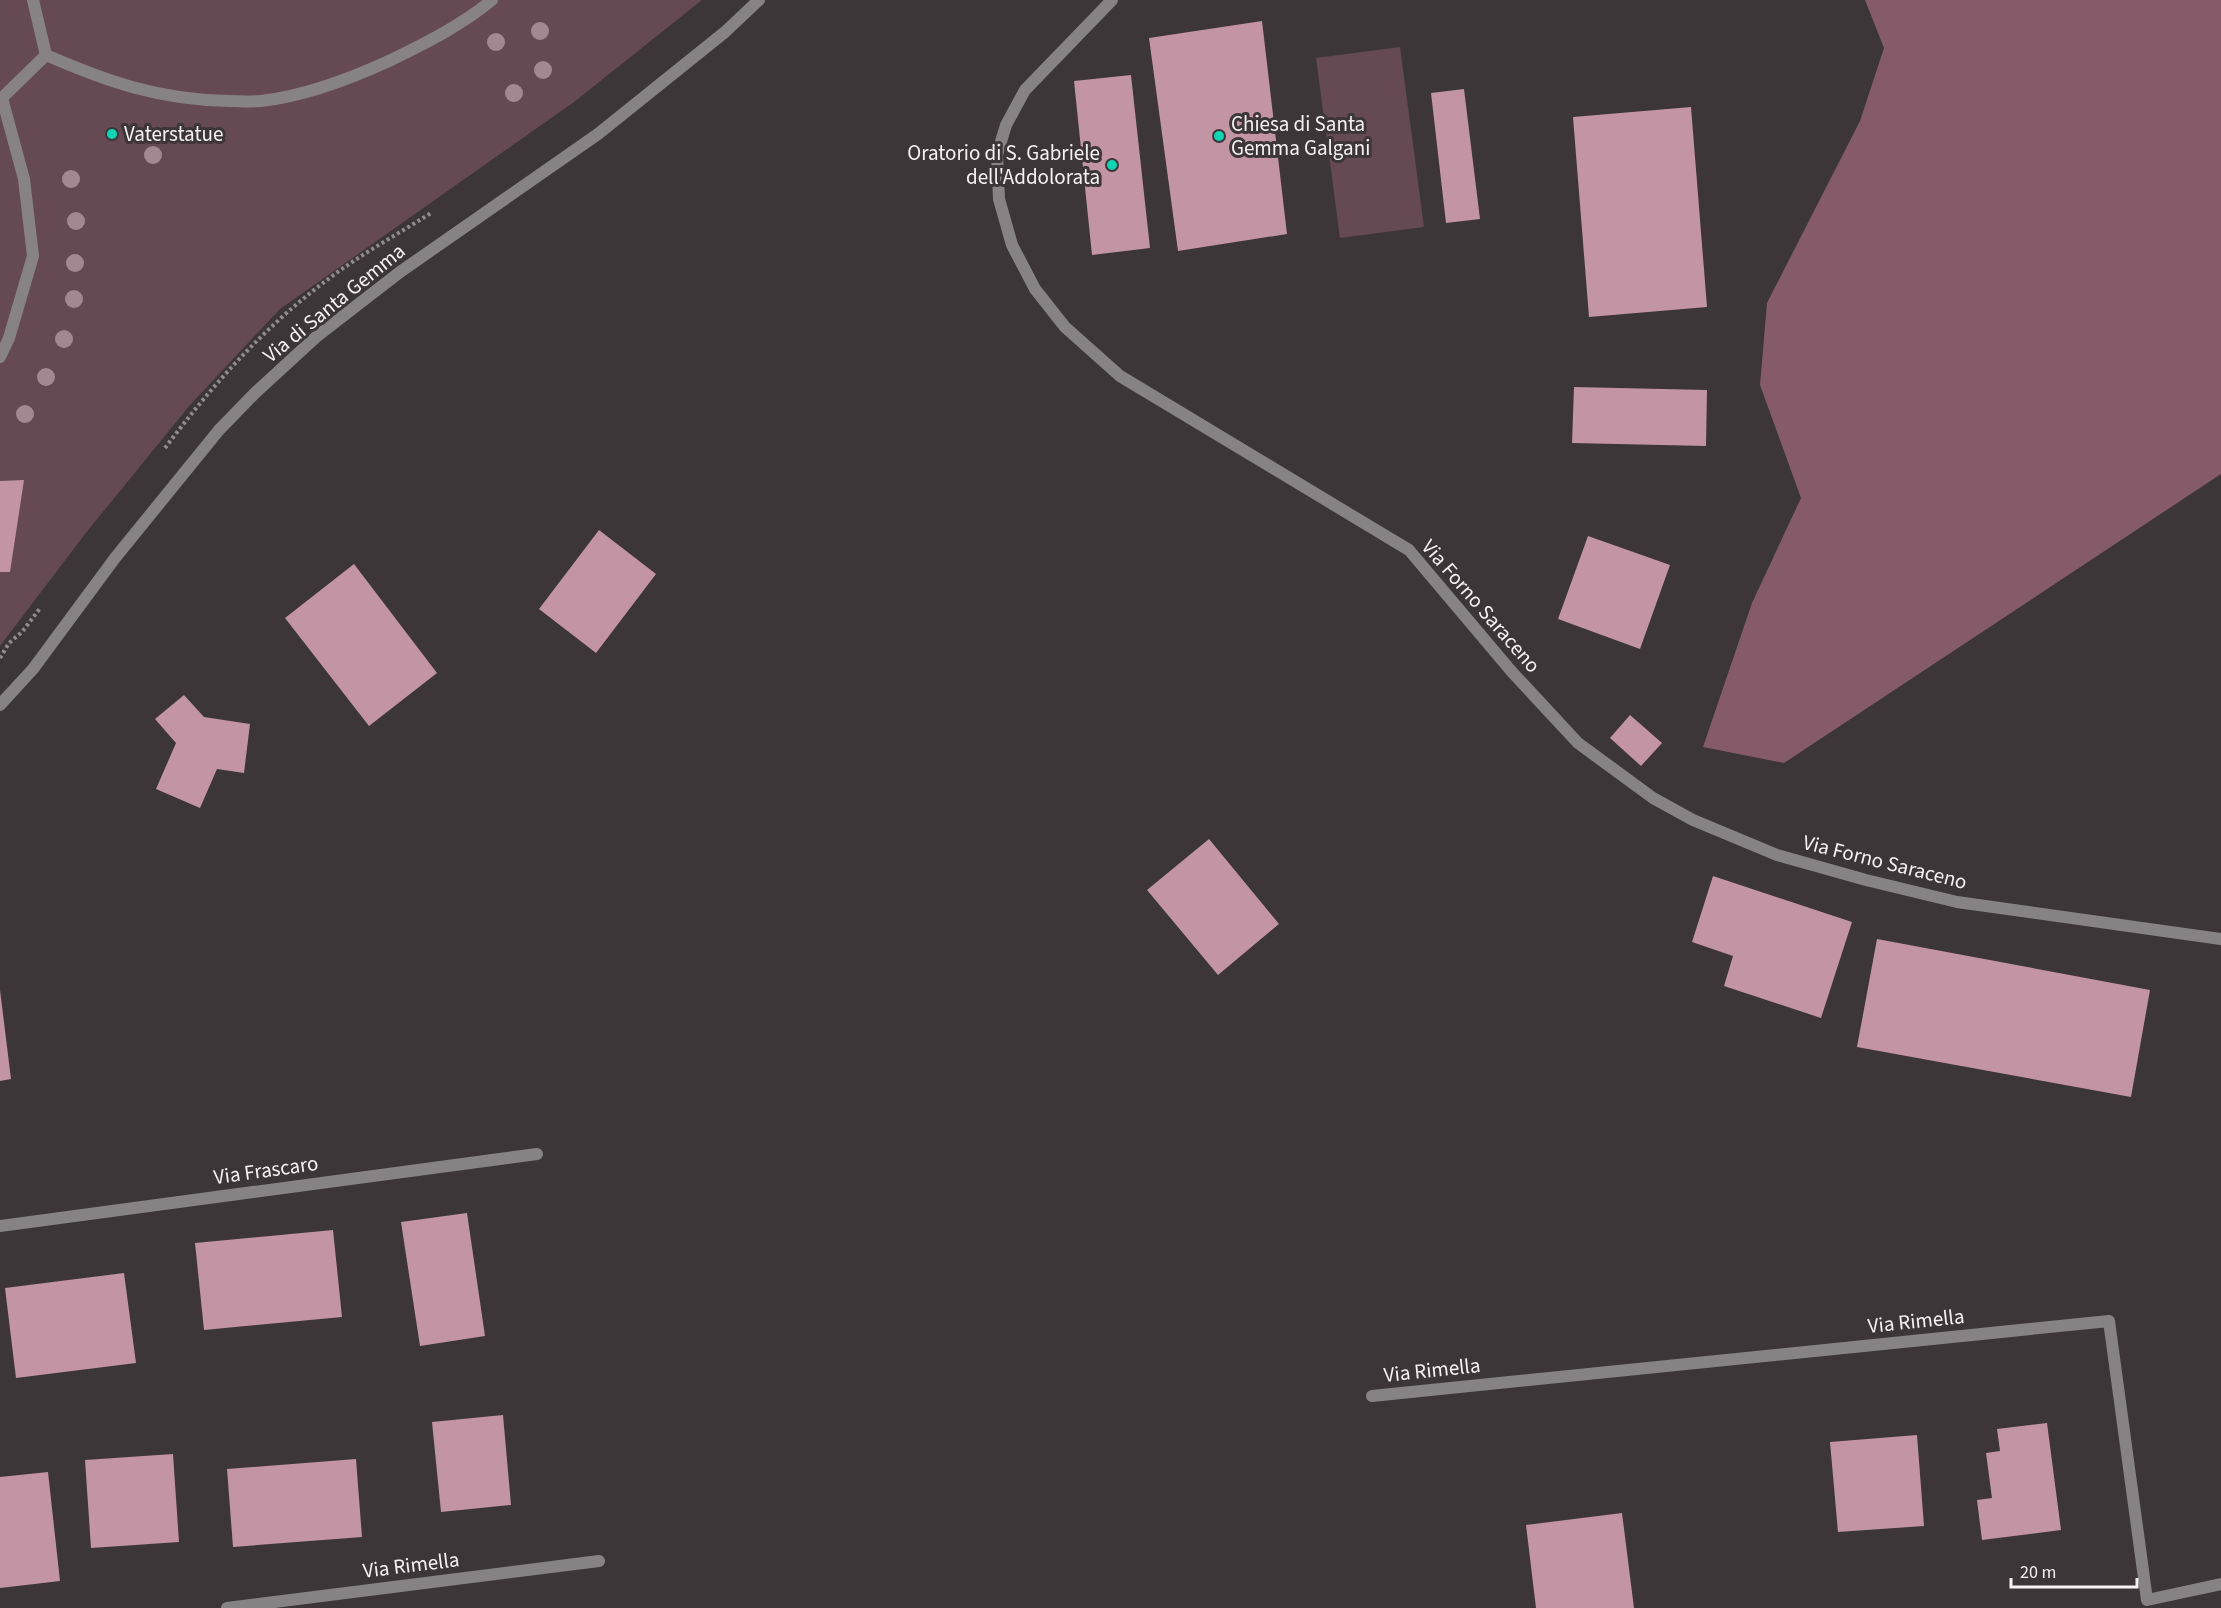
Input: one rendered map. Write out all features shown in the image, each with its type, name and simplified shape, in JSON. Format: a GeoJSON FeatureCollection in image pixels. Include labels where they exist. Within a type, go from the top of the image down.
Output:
{"type":"FeatureCollection","features":[{"type":"Feature","properties":{"kind":"street"},"geometry":{"type":"LineString","coordinates":[[33,0],[46,55]]}},
{"type":"Feature","properties":{"kind":"street"},"geometry":{"type":"LineString","coordinates":[[46,55],[98,78],[155,93],[206,100],[260,101],[313,91],[364,72],[420,46],[474,15],[492,0]]}},
{"type":"Feature","properties":{"kind":"street","name":"Via di Santa Gemma"},"geometry":{"type":"LineString","coordinates":[[0,705],[33,669],[115,558],[219,430],[255,393],[316,337],[400,272],[598,134],[725,32],[759,0]]}},
{"type":"Feature","properties":{"kind":"street","name":"Via Forno Saraceno"},"geometry":{"type":"LineString","coordinates":[[1112,0],[1025,90],[1006,125],[997,155],[999,199],[1005,222],[1012,245],[1035,289],[1065,327],[1119,376],[1409,550],[1512,672],[1578,743],[1653,798],[1692,820],[1733,839],[1777,855],[1946,899],[2221,939]]}},
{"type":"Feature","properties":{"kind":"street"},"geometry":{"type":"LineString","coordinates":[[0,357],[9,338],[33,256],[24,179],[2,98],[46,55]]}},
{"type":"Feature","properties":{"kind":"street","name":"Via Frascaro"},"geometry":{"type":"LineString","coordinates":[[0,1226],[537,1154]]}},
{"type":"Feature","properties":{"kind":"street","name":"Via Rimella"},"geometry":{"type":"LineString","coordinates":[[1372,1396],[2109,1321],[2147,1600],[2221,1584]]}},
{"type":"Feature","properties":{"kind":"street","name":"Via Rimella"},"geometry":{"type":"LineString","coordinates":[[227,1608],[599,1561]]}},
{"type":"Feature","properties":{"kind":"shaded area"},"geometry":{"type":"Polygon","coordinates":[[[0,0],[702,0],[574,102],[280,309],[190,405],[85,534],[0,646],[0,0]]]}},
{"type":"Feature","properties":{"kind":"shaded area"},"geometry":{"type":"Polygon","coordinates":[[[1865,0],[2221,0],[2221,474],[1784,763],[1703,747],[1752,603],[1801,498],[1760,385],[1767,303],[1860,121],[1884,48],[1865,0]]]}},
{"type":"Feature","properties":{"kind":"shaded area"},"geometry":{"type":"Polygon","coordinates":[[[1400,47],[1424,227],[1340,238],[1316,58],[1400,47]]]}},
{"type":"Feature","properties":{"kind":"building","name":"Chiesa di Santa Gemma Galgani"},"geometry":{"type":"Polygon","coordinates":[[[1262,21],[1287,234],[1178,251],[1149,38],[1262,21]]]}},
{"type":"Feature","properties":{"kind":"building","name":"Oratorio di S. Gabriele dell'Addolorata"},"geometry":{"type":"Polygon","coordinates":[[[1131,75],[1150,248],[1092,255],[1074,81],[1131,75]]]}},
{"type":"Feature","properties":{"kind":"building"},"geometry":{"type":"Polygon","coordinates":[[[1464,89],[1480,219],[1446,223],[1431,93],[1464,89]]]}},
{"type":"Feature","properties":{"kind":"building"},"geometry":{"type":"Polygon","coordinates":[[[1691,107],[1707,307],[1589,317],[1573,117],[1691,107]]]}},
{"type":"Feature","properties":{"kind":"building"},"geometry":{"type":"Polygon","coordinates":[[[1574,387],[1707,390],[1706,446],[1572,443],[1574,387]]]}},
{"type":"Feature","properties":{"kind":"building"},"geometry":{"type":"Polygon","coordinates":[[[24,480],[10,572],[0,572],[0,481],[24,480]]]}},
{"type":"Feature","properties":{"kind":"building"},"geometry":{"type":"Polygon","coordinates":[[[599,530],[656,574],[596,653],[539,609],[599,530]]]}},
{"type":"Feature","properties":{"kind":"building"},"geometry":{"type":"Polygon","coordinates":[[[1588,536],[1670,565],[1640,649],[1558,619],[1588,536]]]}},
{"type":"Feature","properties":{"kind":"building"},"geometry":{"type":"Polygon","coordinates":[[[354,564],[437,673],[369,726],[285,618],[354,564]]]}},
{"type":"Feature","properties":{"kind":"building"},"geometry":{"type":"Polygon","coordinates":[[[184,695],[204,717],[250,724],[244,773],[217,769],[200,808],[156,789],[176,743],[155,719],[184,695]]]}},
{"type":"Feature","properties":{"kind":"building"},"geometry":{"type":"Polygon","coordinates":[[[1630,715],[1662,743],[1641,766],[1610,738],[1630,715]]]}},
{"type":"Feature","properties":{"kind":"building"},"geometry":{"type":"Polygon","coordinates":[[[1209,839],[1279,924],[1218,975],[1147,890],[1209,839]]]}},
{"type":"Feature","properties":{"kind":"building"},"geometry":{"type":"Polygon","coordinates":[[[1713,876],[1852,922],[1821,1018],[1724,986],[1733,956],[1692,942],[1713,876]]]}},
{"type":"Feature","properties":{"kind":"building"},"geometry":{"type":"Polygon","coordinates":[[[1877,939],[2150,990],[2131,1097],[1857,1047],[1877,939]]]}},
{"type":"Feature","properties":{"kind":"building"},"geometry":{"type":"Polygon","coordinates":[[[0,990],[11,1079],[0,1081],[0,990]]]}},
{"type":"Feature","properties":{"kind":"building"},"geometry":{"type":"Polygon","coordinates":[[[467,1213],[485,1336],[420,1346],[401,1222],[467,1213]]]}},
{"type":"Feature","properties":{"kind":"building"},"geometry":{"type":"Polygon","coordinates":[[[333,1230],[342,1317],[204,1330],[195,1243],[333,1230]]]}},
{"type":"Feature","properties":{"kind":"building"},"geometry":{"type":"Polygon","coordinates":[[[124,1273],[136,1363],[16,1378],[5,1288],[124,1273]]]}},
{"type":"Feature","properties":{"kind":"building"},"geometry":{"type":"Polygon","coordinates":[[[503,1415],[511,1505],[441,1512],[432,1422],[503,1415]]]}},
{"type":"Feature","properties":{"kind":"building"},"geometry":{"type":"Polygon","coordinates":[[[2047,1423],[2061,1530],[1982,1540],[1977,1500],[1992,1498],[1986,1453],[2000,1451],[1997,1429],[2047,1423]]]}},
{"type":"Feature","properties":{"kind":"building"},"geometry":{"type":"Polygon","coordinates":[[[1917,1435],[1924,1526],[1838,1532],[1830,1442],[1917,1435]]]}},
{"type":"Feature","properties":{"kind":"building"},"geometry":{"type":"Polygon","coordinates":[[[173,1454],[179,1542],[91,1548],[85,1460],[173,1454]]]}},
{"type":"Feature","properties":{"kind":"building"},"geometry":{"type":"Polygon","coordinates":[[[356,1459],[362,1537],[233,1547],[227,1469],[356,1459]]]}},
{"type":"Feature","properties":{"kind":"building"},"geometry":{"type":"Polygon","coordinates":[[[48,1472],[60,1581],[0,1588],[0,1477],[48,1472]]]}},
{"type":"Feature","properties":{"kind":"building"},"geometry":{"type":"Polygon","coordinates":[[[1622,1513],[1634,1608],[1536,1608],[1526,1525],[1622,1513]]]}},
{"type":"Feature","properties":{"kind":"place","name":"Vaterstatue"},"geometry":{"type":"Point","coordinates":[112,134]}},
{"type":"Feature","properties":{"kind":"place","name":"Chiesa di Santa Gemma Galgani"},"geometry":{"type":"Point","coordinates":[1219,136]}},
{"type":"Feature","properties":{"kind":"place","name":"Oratorio di S. Gabriele dell'Addolorata"},"geometry":{"type":"Point","coordinates":[1112,165]}}]}
